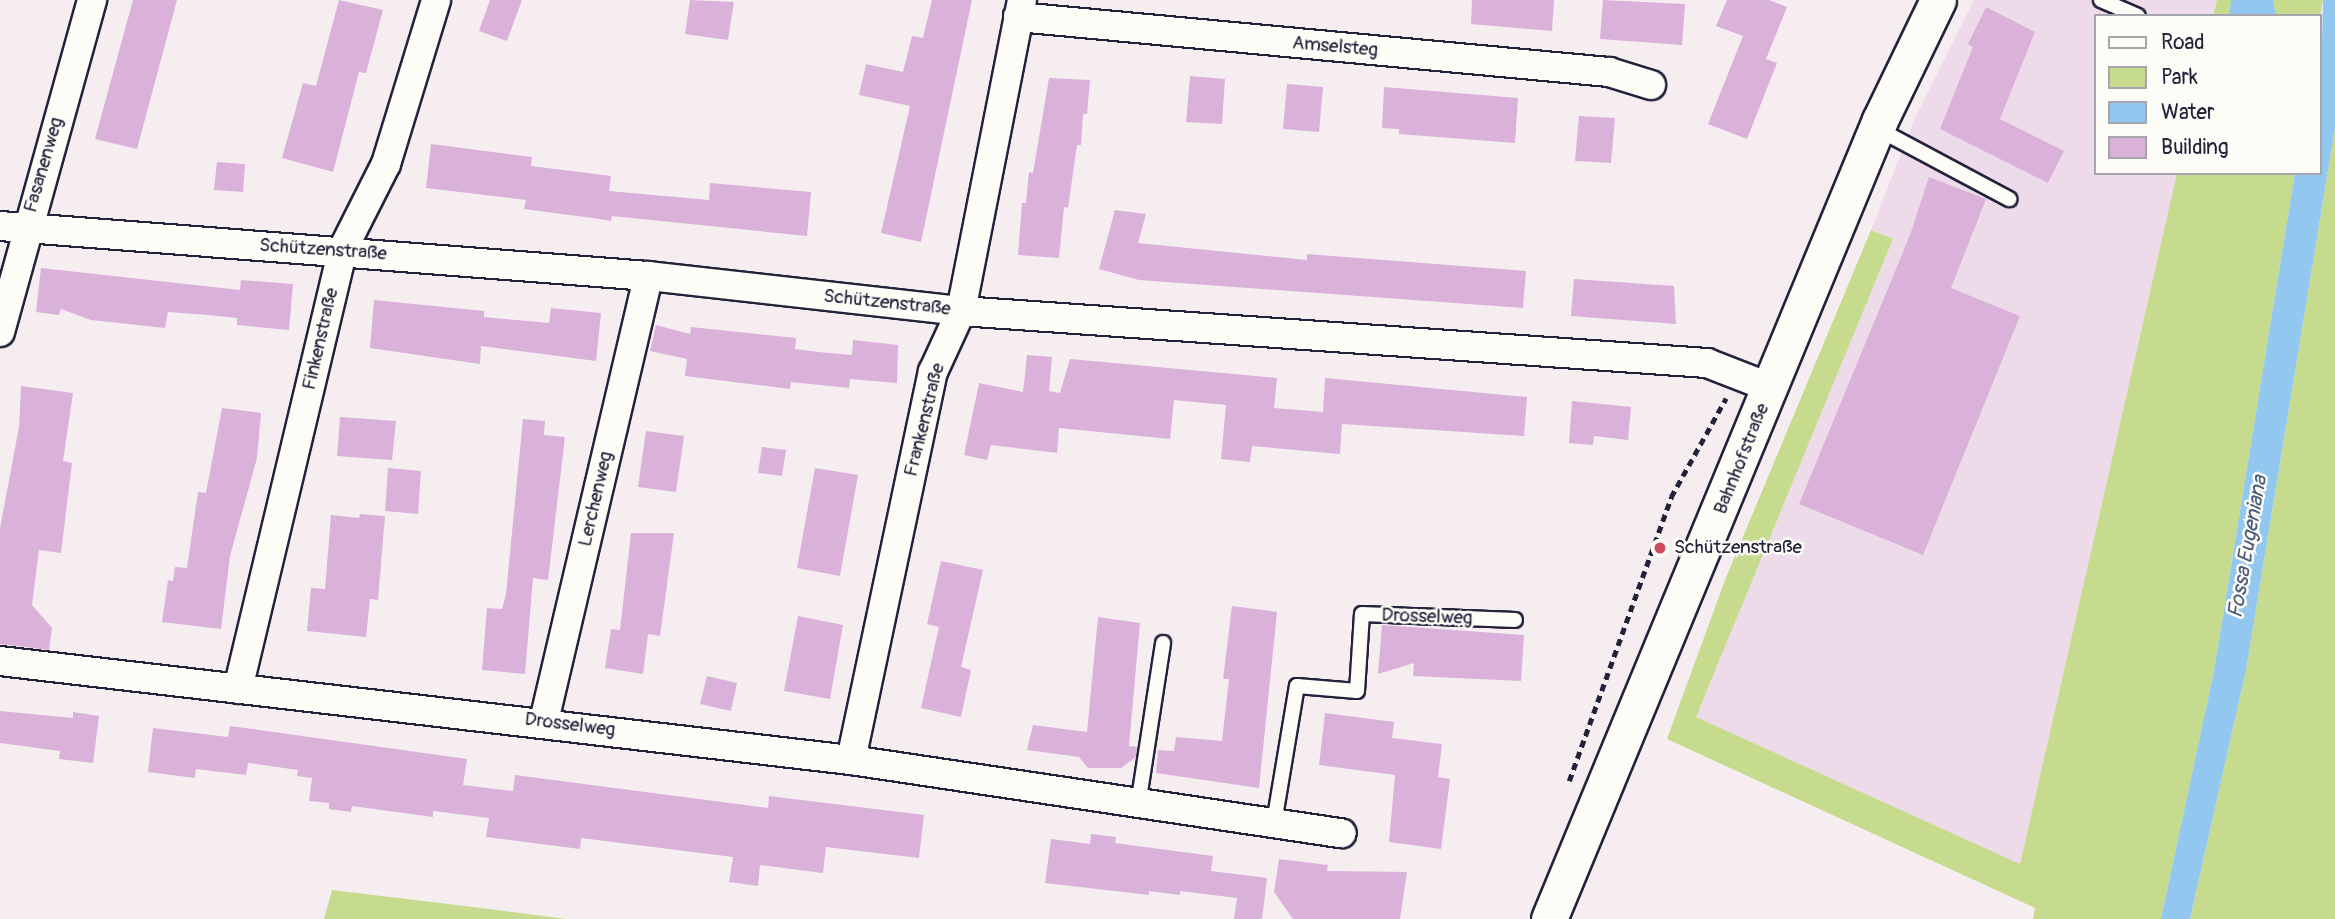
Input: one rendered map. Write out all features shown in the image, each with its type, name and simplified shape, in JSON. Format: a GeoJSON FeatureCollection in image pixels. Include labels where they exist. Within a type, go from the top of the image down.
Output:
{"type":"FeatureCollection","features":[{"type":"Feature","properties":{"kind":"street","name":"Fasanenweg"},"geometry":{"type":"LineString","coordinates":[[0,332],[13,227],[92,0]]}},
{"type":"Feature","properties":{"kind":"street","name":"Finkenstraße"},"geometry":{"type":"LineString","coordinates":[[238,689],[342,251],[386,164],[436,0]]}},
{"type":"Feature","properties":{"kind":"street","name":"Bahnhofstraße"},"geometry":{"type":"LineString","coordinates":[[1549,919],[1877,128],[1938,0]]}},
{"type":"Feature","properties":{"kind":"street","name":"Amselsteg"},"geometry":{"type":"LineString","coordinates":[[1020,9],[1609,72],[1651,85]]}},
{"type":"Feature","properties":{"kind":"street","name":"Frankenstraße"},"geometry":{"type":"LineString","coordinates":[[851,760],[933,372],[961,311],[1020,9]]}},
{"type":"Feature","properties":{"kind":"street","name":"Schützenstraße"},"geometry":{"type":"LineString","coordinates":[[13,227],[648,276],[961,311],[1707,363],[1771,388]]}},
{"type":"Feature","properties":{"kind":"street","name":"Lerchenweg"},"geometry":{"type":"LineString","coordinates":[[544,721],[648,276]]}},
{"type":"Feature","properties":{"kind":"street","name":"Drosselweg"},"geometry":{"type":"LineString","coordinates":[[0,662],[544,721],[851,760],[1138,806],[1342,833]]}},
{"type":"Feature","properties":{"kind":"lane"},"geometry":{"type":"LineString","coordinates":[[2102,0],[2134,14]]}},
{"type":"Feature","properties":{"kind":"lane"},"geometry":{"type":"LineString","coordinates":[[1877,128],[2009,199]]}},
{"type":"Feature","properties":{"kind":"lane","name":"Drosselweg"},"geometry":{"type":"LineString","coordinates":[[1274,823],[1297,686],[1357,691],[1362,614],[1515,620]]}},
{"type":"Feature","properties":{"kind":"lane"},"geometry":{"type":"LineString","coordinates":[[1138,806],[1163,643]]}},
{"type":"Feature","properties":{"kind":"path"},"geometry":{"type":"LineString","coordinates":[[1567,784],[1671,497],[1738,375]]}},
{"type":"Feature","properties":{"kind":"shaded area"},"geometry":{"type":"Polygon","coordinates":[[[1974,0],[2217,0],[2214,14],[2094,14],[2094,175],[2177,175],[2020,864],[1696,717],[1893,239],[1871,230],[1915,118],[1974,0]]]}},
{"type":"Feature","properties":{"kind":"green space"},"geometry":{"type":"Polygon","coordinates":[[[2217,0],[2323,0],[2320,14],[2214,14],[2217,0]]]}},
{"type":"Feature","properties":{"kind":"green space"},"geometry":{"type":"Polygon","coordinates":[[[2335,128],[2335,919],[2190,919],[2246,670],[2335,128]]]}},
{"type":"Feature","properties":{"kind":"green space"},"geometry":{"type":"Polygon","coordinates":[[[2177,175],[2295,175],[2214,671],[2161,919],[2033,919],[2035,908],[1667,739],[1725,580],[1871,230],[1893,239],[1696,717],[2020,864],[2177,175]]]}},
{"type":"Feature","properties":{"kind":"green space"},"geometry":{"type":"Polygon","coordinates":[[[332,890],[465,906],[566,919],[324,919],[332,890]]]}},
{"type":"Feature","properties":{"kind":"water"},"geometry":{"type":"Polygon","coordinates":[[[2231,0],[2273,0],[2276,14],[2229,14],[2231,0]]]}},
{"type":"Feature","properties":{"kind":"water","name":"Fossa Eugeniana"},"geometry":{"type":"Polygon","coordinates":[[[2323,0],[2335,0],[2335,128],[2246,670],[2190,919],[2161,919],[2214,671],[2295,175],[2321,175],[2323,0]]]}},
{"type":"Feature","properties":{"kind":"building"},"geometry":{"type":"Polygon","coordinates":[[[133,0],[177,0],[137,149],[95,139],[133,0]]]}},
{"type":"Feature","properties":{"kind":"building"},"geometry":{"type":"Polygon","coordinates":[[[339,0],[383,10],[366,73],[359,72],[333,172],[282,158],[303,83],[316,86],[339,0]]]}},
{"type":"Feature","properties":{"kind":"building"},"geometry":{"type":"Polygon","coordinates":[[[490,0],[522,0],[507,41],[479,31],[490,0]]]}},
{"type":"Feature","properties":{"kind":"building"},"geometry":{"type":"Polygon","coordinates":[[[690,0],[734,2],[728,40],[685,34],[690,0]]]}},
{"type":"Feature","properties":{"kind":"building"},"geometry":{"type":"Polygon","coordinates":[[[932,0],[972,0],[921,242],[881,233],[910,106],[859,95],[866,64],[903,72],[912,36],[923,38],[932,0]]]}},
{"type":"Feature","properties":{"kind":"building"},"geometry":{"type":"Polygon","coordinates":[[[1472,0],[1554,0],[1552,31],[1471,24],[1472,0]]]}},
{"type":"Feature","properties":{"kind":"building"},"geometry":{"type":"Polygon","coordinates":[[[1603,0],[1685,4],[1682,45],[1600,39],[1603,0]]]}},
{"type":"Feature","properties":{"kind":"building"},"geometry":{"type":"Polygon","coordinates":[[[1727,0],[1769,0],[1787,7],[1766,59],[1777,63],[1747,139],[1708,124],[1743,36],[1716,26],[1727,0]]]}},
{"type":"Feature","properties":{"kind":"building"},"geometry":{"type":"Polygon","coordinates":[[[1986,7],[2035,32],[2000,119],[2064,151],[2048,183],[1940,129],[1973,47],[1968,44],[1986,7]]]}},
{"type":"Feature","properties":{"kind":"building"},"geometry":{"type":"Polygon","coordinates":[[[1190,76],[1225,79],[1222,124],[1186,122],[1190,76]]]}},
{"type":"Feature","properties":{"kind":"building"},"geometry":{"type":"Polygon","coordinates":[[[1049,78],[1090,80],[1087,114],[1083,114],[1081,145],[1077,145],[1068,208],[1064,207],[1059,258],[1018,255],[1022,203],[1026,203],[1029,172],[1033,173],[1049,78]]]}},
{"type":"Feature","properties":{"kind":"building"},"geometry":{"type":"Polygon","coordinates":[[[1287,84],[1323,87],[1319,132],[1283,129],[1287,84]]]}},
{"type":"Feature","properties":{"kind":"building"},"geometry":{"type":"Polygon","coordinates":[[[1384,87],[1518,98],[1515,143],[1399,134],[1399,129],[1382,128],[1384,87]]]}},
{"type":"Feature","properties":{"kind":"building"},"geometry":{"type":"Polygon","coordinates":[[[1579,116],[1615,118],[1611,163],[1575,161],[1579,116]]]}},
{"type":"Feature","properties":{"kind":"building"},"geometry":{"type":"Polygon","coordinates":[[[431,144],[532,157],[531,166],[611,176],[609,191],[709,200],[710,183],[811,192],[807,236],[612,216],[611,221],[524,209],[526,200],[426,188],[431,144]]]}},
{"type":"Feature","properties":{"kind":"building"},"geometry":{"type":"Polygon","coordinates":[[[217,162],[245,164],[243,192],[214,190],[217,162]]]}},
{"type":"Feature","properties":{"kind":"building"},"geometry":{"type":"Polygon","coordinates":[[[1929,177],[1986,199],[1951,288],[2020,316],[1923,555],[1799,504],[1910,235],[1929,177]]]}},
{"type":"Feature","properties":{"kind":"building"},"geometry":{"type":"Polygon","coordinates":[[[1115,210],[1146,214],[1138,243],[1307,260],[1307,254],[1526,271],[1523,308],[1139,280],[1099,269],[1115,210]]]}},
{"type":"Feature","properties":{"kind":"building"},"geometry":{"type":"Polygon","coordinates":[[[41,268],[240,290],[241,280],[293,284],[289,330],[237,325],[237,318],[168,312],[165,328],[91,320],[61,309],[59,315],[36,312],[41,268]]]}},
{"type":"Feature","properties":{"kind":"building"},"geometry":{"type":"Polygon","coordinates":[[[1574,279],[1674,286],[1676,324],[1571,316],[1574,279]]]}},
{"type":"Feature","properties":{"kind":"building"},"geometry":{"type":"Polygon","coordinates":[[[374,300],[484,311],[484,317],[549,323],[551,308],[601,313],[596,361],[481,346],[480,364],[370,348],[374,300]]]}},
{"type":"Feature","properties":{"kind":"building"},"geometry":{"type":"Polygon","coordinates":[[[656,325],[690,334],[691,327],[796,338],[795,349],[852,355],[853,340],[898,345],[897,383],[850,379],[849,388],[791,382],[790,389],[685,376],[687,359],[650,351],[656,325]]]}},
{"type":"Feature","properties":{"kind":"building"},"geometry":{"type":"Polygon","coordinates":[[[1027,355],[1052,357],[1049,391],[1060,393],[1070,359],[1277,378],[1274,408],[1323,412],[1325,378],[1527,397],[1524,436],[1342,424],[1340,454],[1252,446],[1250,462],[1221,459],[1226,405],[1174,400],[1170,439],[1059,428],[1057,453],[991,445],[987,460],[964,455],[979,383],[1023,392],[1027,355]]]}},
{"type":"Feature","properties":{"kind":"building"},"geometry":{"type":"Polygon","coordinates":[[[21,386],[73,393],[63,461],[72,463],[61,553],[39,550],[32,605],[52,628],[49,650],[0,644],[0,528],[19,427],[21,386]]]}},
{"type":"Feature","properties":{"kind":"building"},"geometry":{"type":"Polygon","coordinates":[[[1572,401],[1631,407],[1628,440],[1594,436],[1593,445],[1569,443],[1572,401]]]}},
{"type":"Feature","properties":{"kind":"building"},"geometry":{"type":"Polygon","coordinates":[[[222,408],[261,413],[257,458],[230,556],[221,629],[162,622],[168,580],[173,581],[175,567],[187,568],[198,492],[206,493],[222,408]]]}},
{"type":"Feature","properties":{"kind":"building"},"geometry":{"type":"Polygon","coordinates":[[[340,417],[396,421],[392,460],[337,456],[340,417]]]}},
{"type":"Feature","properties":{"kind":"building"},"geometry":{"type":"Polygon","coordinates":[[[523,419],[545,421],[544,435],[565,437],[548,580],[533,578],[525,674],[482,670],[487,608],[502,609],[506,594],[523,419]]]}},
{"type":"Feature","properties":{"kind":"building"},"geometry":{"type":"Polygon","coordinates":[[[646,431],[684,436],[676,492],[638,487],[646,431]]]}},
{"type":"Feature","properties":{"kind":"building"},"geometry":{"type":"Polygon","coordinates":[[[762,447],[786,450],[782,476],[758,473],[762,447]]]}},
{"type":"Feature","properties":{"kind":"building"},"geometry":{"type":"Polygon","coordinates":[[[388,468],[421,471],[418,514],[385,511],[388,468]]]}},
{"type":"Feature","properties":{"kind":"building"},"geometry":{"type":"Polygon","coordinates":[[[815,468],[858,475],[840,576],[797,568],[815,468]]]}},
{"type":"Feature","properties":{"kind":"building"},"geometry":{"type":"Polygon","coordinates":[[[360,514],[385,516],[378,600],[370,599],[366,637],[307,631],[311,588],[325,589],[331,515],[359,518],[360,514]]]}},
{"type":"Feature","properties":{"kind":"building"},"geometry":{"type":"Polygon","coordinates":[[[631,533],[674,533],[660,636],[648,634],[643,674],[605,668],[611,629],[620,630],[631,533]]]}},
{"type":"Feature","properties":{"kind":"building"},"geometry":{"type":"Polygon","coordinates":[[[941,561],[983,570],[961,667],[971,670],[961,717],[921,708],[939,627],[927,624],[941,561]]]}},
{"type":"Feature","properties":{"kind":"building"},"geometry":{"type":"Polygon","coordinates":[[[1232,606],[1277,612],[1259,788],[1156,773],[1158,750],[1174,751],[1176,737],[1222,741],[1229,679],[1223,679],[1232,606]]]}},
{"type":"Feature","properties":{"kind":"building"},"geometry":{"type":"Polygon","coordinates":[[[798,616],[843,625],[830,699],[784,691],[798,616]]]}},
{"type":"Feature","properties":{"kind":"building"},"geometry":{"type":"Polygon","coordinates":[[[1098,617],[1140,623],[1129,746],[1137,747],[1136,757],[1121,768],[1088,768],[1079,757],[1027,750],[1033,725],[1087,732],[1098,617]]]}},
{"type":"Feature","properties":{"kind":"building"},"geometry":{"type":"Polygon","coordinates":[[[1382,625],[1524,635],[1521,681],[1413,676],[1414,663],[1378,674],[1382,625]]]}},
{"type":"Feature","properties":{"kind":"building"},"geometry":{"type":"Polygon","coordinates":[[[707,676],[737,683],[731,711],[700,704],[707,676]]]}},
{"type":"Feature","properties":{"kind":"building"},"geometry":{"type":"Polygon","coordinates":[[[0,711],[73,718],[73,712],[99,716],[93,763],[59,759],[60,751],[0,743],[0,711]]]}},
{"type":"Feature","properties":{"kind":"building"},"geometry":{"type":"Polygon","coordinates":[[[1325,713],[1394,722],[1392,738],[1442,744],[1438,777],[1450,779],[1441,849],[1389,842],[1395,775],[1319,765],[1325,713]]]}},
{"type":"Feature","properties":{"kind":"building"},"geometry":{"type":"Polygon","coordinates":[[[230,726],[467,759],[463,785],[513,791],[515,775],[768,808],[769,796],[924,815],[919,858],[826,847],[823,873],[760,865],[758,886],[729,882],[733,857],[581,838],[580,849],[486,837],[489,818],[433,811],[433,817],[352,806],[351,812],[329,809],[329,803],[309,801],[312,778],[297,776],[298,770],[248,763],[246,775],[196,769],[195,778],[148,772],[153,728],[228,737],[230,726]]]}},
{"type":"Feature","properties":{"kind":"building"},"geometry":{"type":"Polygon","coordinates":[[[1091,834],[1116,837],[1115,843],[1213,856],[1211,871],[1267,878],[1262,919],[1234,919],[1237,898],[1180,891],[1180,895],[1149,891],[1149,895],[1045,883],[1051,839],[1090,844],[1091,834]]]}},
{"type":"Feature","properties":{"kind":"building"},"geometry":{"type":"Polygon","coordinates":[[[1279,859],[1328,865],[1327,871],[1407,872],[1400,919],[1293,919],[1274,892],[1279,859]]]}},
{"type":"Feature","properties":{"kind":"place","name":"Schützenstraße"},"geometry":{"type":"Point","coordinates":[1660,548]}}]}
